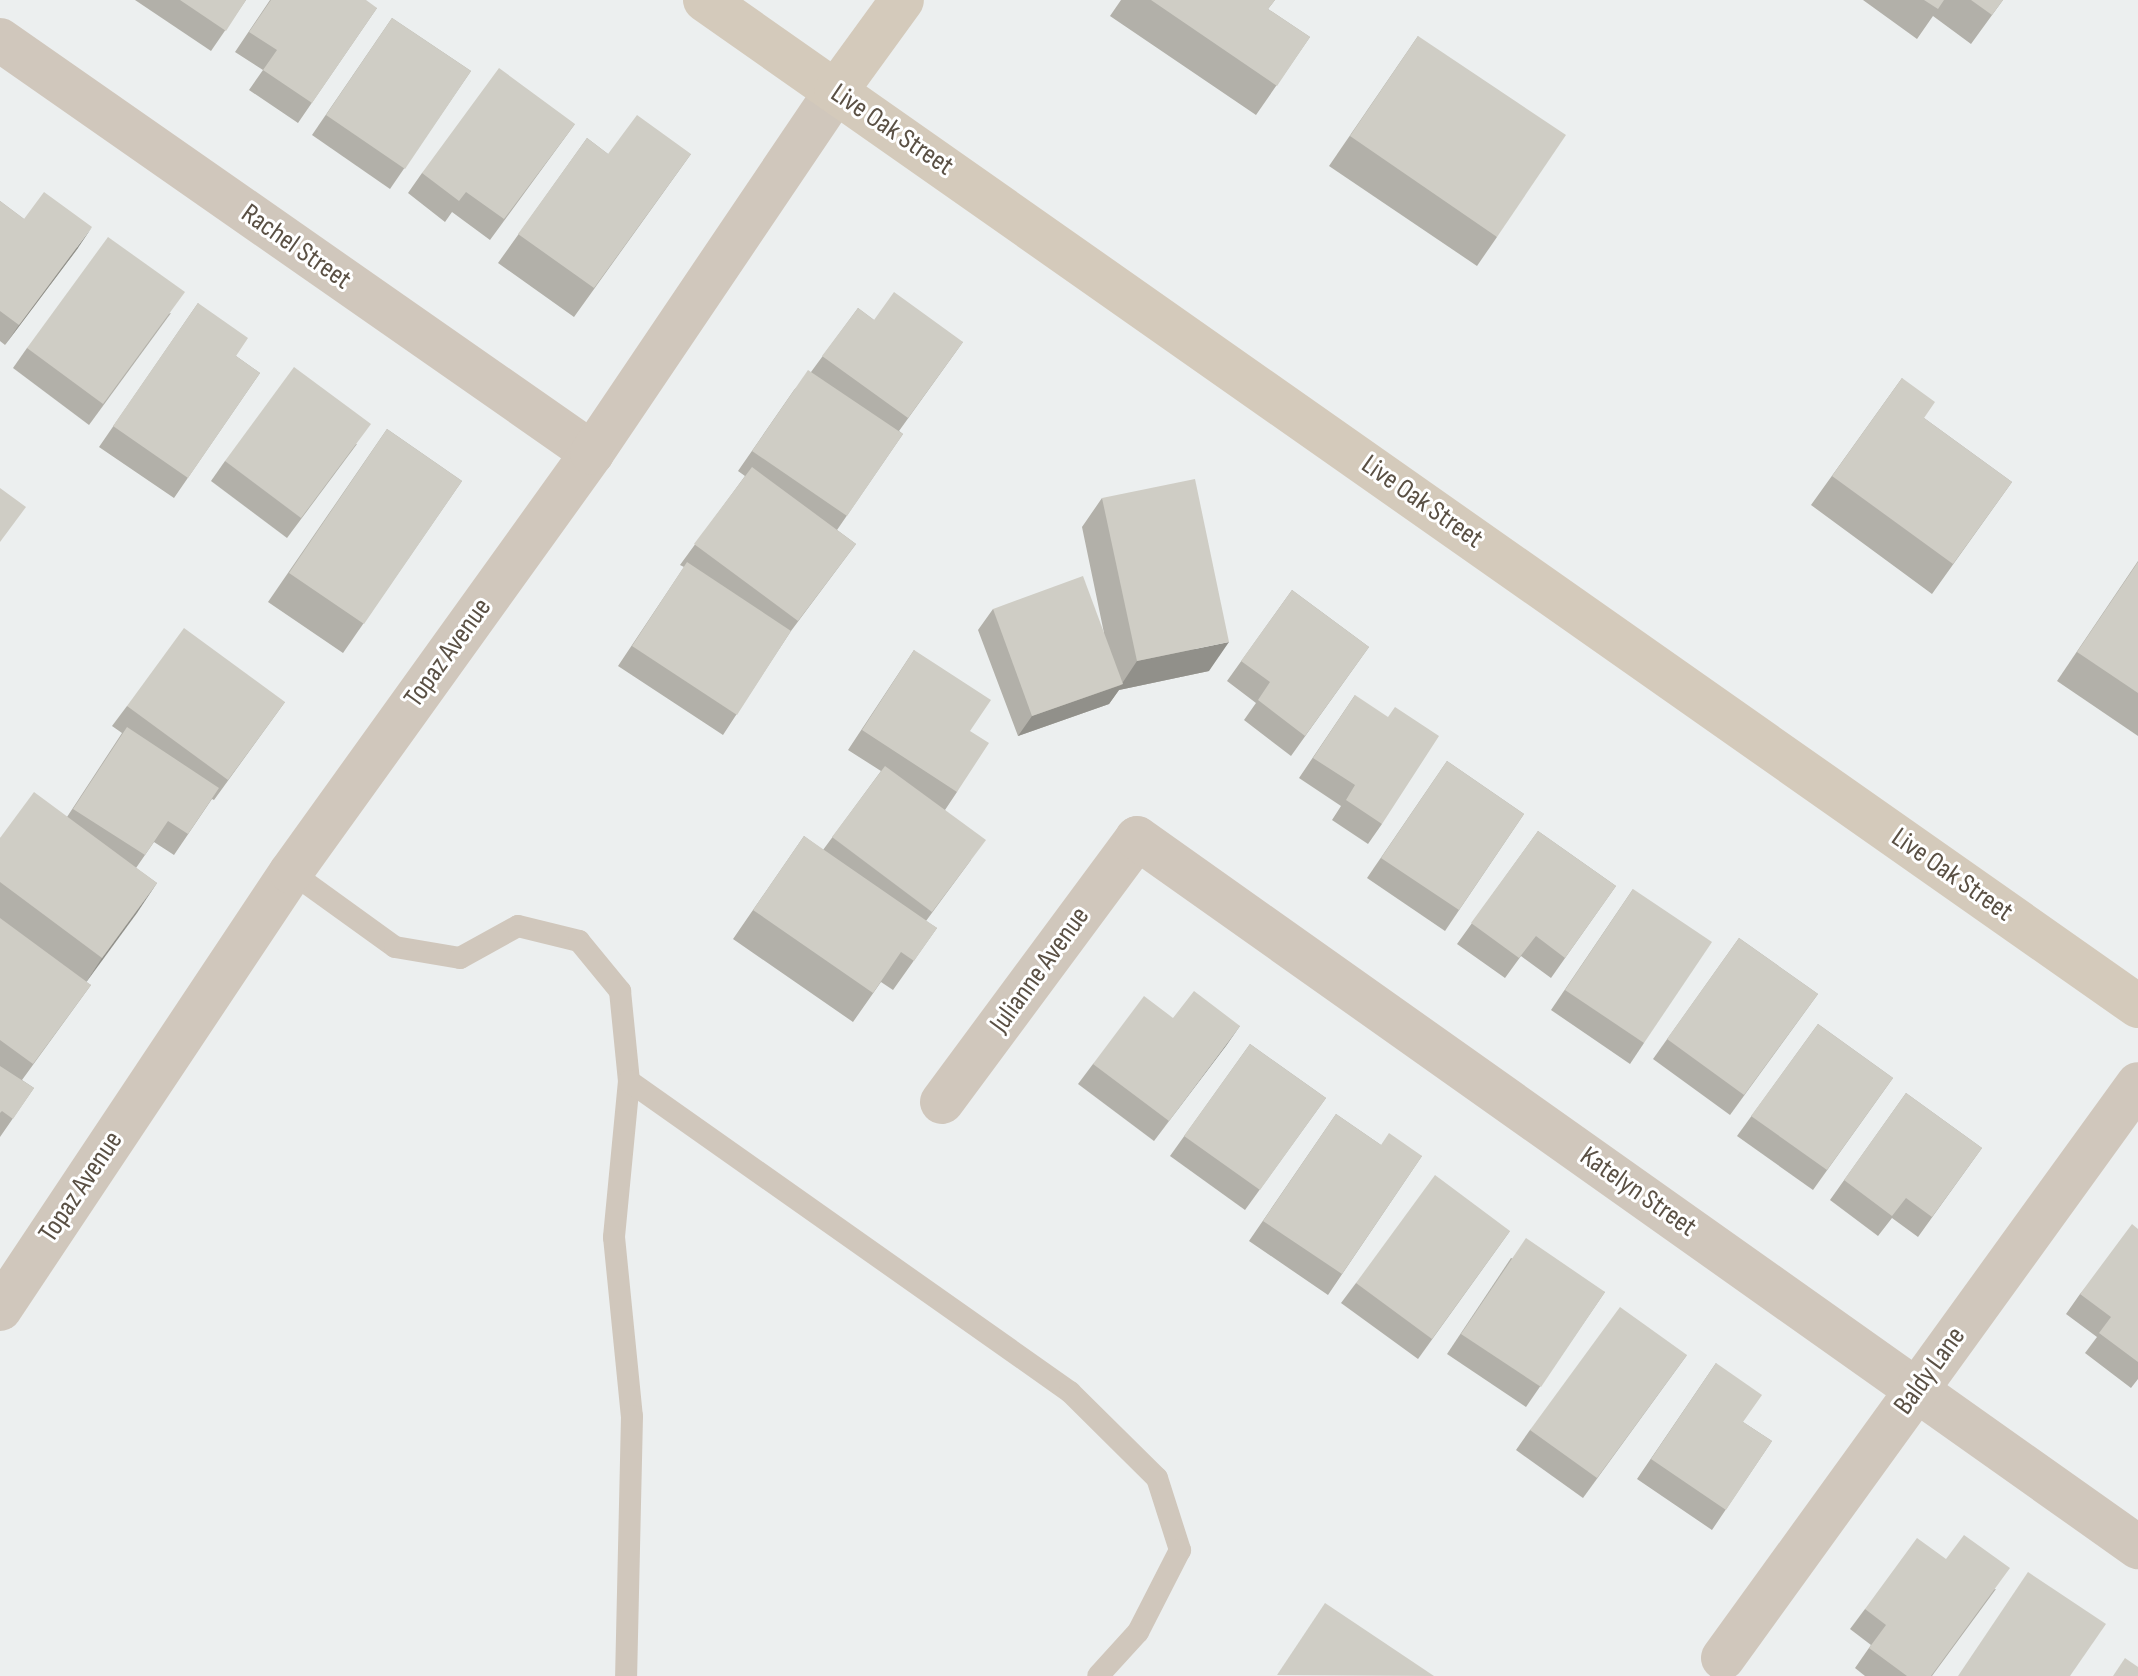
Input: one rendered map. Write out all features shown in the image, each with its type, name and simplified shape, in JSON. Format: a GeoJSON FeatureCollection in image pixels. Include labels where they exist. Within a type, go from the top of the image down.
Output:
{"type":"FeatureCollection","features":[{"type":"Feature","properties":{"kind":"street","name":"Live Oak Street"},"geometry":{"type":"LineString","coordinates":[[705,0],[2138,1006]]}},
{"type":"Feature","properties":{"kind":"street","name":"Topaz Avenue"},"geometry":{"type":"LineString","coordinates":[[0,1309],[291,872],[592,453],[836,91],[902,0]]}},
{"type":"Feature","properties":{"kind":"street","name":"Rachel Street"},"geometry":{"type":"LineString","coordinates":[[0,40],[592,453]]}},
{"type":"Feature","properties":{"kind":"street","name":"Julianne Avenue"},"geometry":{"type":"LineString","coordinates":[[942,1102],[1137,838]]}},
{"type":"Feature","properties":{"kind":"street","name":"Katelyn Street"},"geometry":{"type":"LineString","coordinates":[[1137,838],[2138,1547]]}},
{"type":"Feature","properties":{"kind":"street","name":"Baldy Lane"},"geometry":{"type":"LineString","coordinates":[[1723,1658],[2138,1084]]}},
{"type":"Feature","properties":{"kind":"lane"},"geometry":{"type":"LineString","coordinates":[[291,872],[395,947],[460,958],[518,926],[579,941],[620,991],[629,1081],[614,1237],[632,1416],[626,1676]]}},
{"type":"Feature","properties":{"kind":"lane"},"geometry":{"type":"LineString","coordinates":[[629,1081],[1070,1392],[1157,1478],[1180,1550],[1138,1632],[1098,1676]]}},
{"type":"Feature","properties":{"kind":"building"},"geometry":{"type":"Polygon","coordinates":[[[180,0],[246,0],[226,31],[180,0]]]}},
{"type":"Feature","properties":{"kind":"building"},"geometry":{"type":"Polygon","coordinates":[[[271,0],[366,0],[377,8],[312,103],[263,70],[277,50],[249,32],[271,0]]]}},
{"type":"Feature","properties":{"kind":"building"},"geometry":{"type":"Polygon","coordinates":[[[1151,0],[1275,0],[1268,9],[1310,37],[1277,86],[1151,0]]]}},
{"type":"Feature","properties":{"kind":"building"},"geometry":{"type":"Polygon","coordinates":[[[1924,0],[1944,0],[1938,9],[1924,0]]]}},
{"type":"Feature","properties":{"kind":"building"},"geometry":{"type":"Polygon","coordinates":[[[1971,0],[2003,0],[1992,15],[1971,0]]]}},
{"type":"Feature","properties":{"kind":"building"},"geometry":{"type":"Polygon","coordinates":[[[392,18],[471,71],[405,169],[326,115],[392,18]]]}},
{"type":"Feature","properties":{"kind":"building"},"geometry":{"type":"Polygon","coordinates":[[[1418,36],[1566,135],[1497,237],[1350,136],[1418,36]]]}},
{"type":"Feature","properties":{"kind":"building"},"geometry":{"type":"Polygon","coordinates":[[[499,68],[575,124],[504,219],[466,192],[459,201],[422,173],[499,68]]]}},
{"type":"Feature","properties":{"kind":"building"},"geometry":{"type":"Polygon","coordinates":[[[637,115],[691,154],[594,288],[518,234],[587,138],[608,154],[637,115]]]}},
{"type":"Feature","properties":{"kind":"building"},"geometry":{"type":"Polygon","coordinates":[[[44,192],[92,227],[19,325],[0,311],[0,201],[24,219],[44,192]]]}},
{"type":"Feature","properties":{"kind":"building"},"geometry":{"type":"Polygon","coordinates":[[[108,237],[185,292],[103,404],[27,348],[108,237]]]}},
{"type":"Feature","properties":{"kind":"building"},"geometry":{"type":"Polygon","coordinates":[[[894,292],[963,342],[908,418],[822,356],[858,308],[874,320],[894,292]]]}},
{"type":"Feature","properties":{"kind":"building"},"geometry":{"type":"Polygon","coordinates":[[[198,303],[248,338],[236,356],[260,373],[188,478],[113,426],[198,303]]]}},
{"type":"Feature","properties":{"kind":"building"},"geometry":{"type":"Polygon","coordinates":[[[294,367],[371,424],[301,518],[225,461],[294,367]]]}},
{"type":"Feature","properties":{"kind":"building"},"geometry":{"type":"Polygon","coordinates":[[[808,370],[903,434],[847,516],[752,451],[808,370]]]}},
{"type":"Feature","properties":{"kind":"building"},"geometry":{"type":"Polygon","coordinates":[[[1902,378],[1935,402],[1924,418],[2012,482],[1953,564],[1832,476],[1902,378]]]}},
{"type":"Feature","properties":{"kind":"building"},"geometry":{"type":"Polygon","coordinates":[[[387,429],[462,481],[364,624],[289,573],[387,429]]]}},
{"type":"Feature","properties":{"kind":"building"},"geometry":{"type":"Polygon","coordinates":[[[752,467],[856,544],[798,621],[694,544],[752,467]]]}},
{"type":"Feature","properties":{"kind":"building"},"geometry":{"type":"Polygon","coordinates":[[[1195,479],[1229,642],[1137,661],[1102,498],[1195,479]]]}},
{"type":"Feature","properties":{"kind":"building"},"geometry":{"type":"Polygon","coordinates":[[[0,488],[26,507],[0,542],[0,488]]]}},
{"type":"Feature","properties":{"kind":"building"},"geometry":{"type":"Polygon","coordinates":[[[687,562],[791,631],[737,715],[632,646],[687,562]]]}},
{"type":"Feature","properties":{"kind":"building"},"geometry":{"type":"Polygon","coordinates":[[[2138,562],[2138,693],[2077,652],[2138,562]]]}},
{"type":"Feature","properties":{"kind":"building"},"geometry":{"type":"Polygon","coordinates":[[[1083,576],[1123,684],[1032,716],[993,609],[1083,576]]]}},
{"type":"Feature","properties":{"kind":"building"},"geometry":{"type":"Polygon","coordinates":[[[1292,590],[1369,647],[1305,736],[1258,700],[1270,682],[1241,661],[1292,590]]]}},
{"type":"Feature","properties":{"kind":"building"},"geometry":{"type":"Polygon","coordinates":[[[184,628],[285,702],[228,780],[127,706],[184,628]]]}},
{"type":"Feature","properties":{"kind":"building"},"geometry":{"type":"Polygon","coordinates":[[[914,650],[991,700],[970,731],[989,743],[957,792],[862,730],[914,650]]]}},
{"type":"Feature","properties":{"kind":"building"},"geometry":{"type":"Polygon","coordinates":[[[1355,695],[1388,717],[1395,707],[1439,736],[1382,824],[1346,800],[1355,785],[1313,758],[1355,695]]]}},
{"type":"Feature","properties":{"kind":"building"},"geometry":{"type":"Polygon","coordinates":[[[127,727],[219,788],[188,834],[168,821],[145,855],[73,809],[127,727]]]}},
{"type":"Feature","properties":{"kind":"building"},"geometry":{"type":"Polygon","coordinates":[[[1447,761],[1524,814],[1459,910],[1381,858],[1447,761]]]}},
{"type":"Feature","properties":{"kind":"building"},"geometry":{"type":"Polygon","coordinates":[[[885,766],[986,840],[932,912],[832,837],[885,766]]]}},
{"type":"Feature","properties":{"kind":"building"},"geometry":{"type":"Polygon","coordinates":[[[34,792],[157,883],[102,958],[0,882],[0,838],[34,792]]]}},
{"type":"Feature","properties":{"kind":"building"},"geometry":{"type":"Polygon","coordinates":[[[1538,831],[1616,886],[1565,958],[1536,936],[1519,958],[1471,923],[1538,831]]]}},
{"type":"Feature","properties":{"kind":"building"},"geometry":{"type":"Polygon","coordinates":[[[804,836],[937,928],[914,961],[901,952],[873,993],[753,910],[804,836]]]}},
{"type":"Feature","properties":{"kind":"building"},"geometry":{"type":"Polygon","coordinates":[[[1633,889],[1712,942],[1644,1043],[1565,990],[1633,889]]]}},
{"type":"Feature","properties":{"kind":"building"},"geometry":{"type":"Polygon","coordinates":[[[0,918],[91,985],[33,1064],[0,1040],[0,918]]]}},
{"type":"Feature","properties":{"kind":"building"},"geometry":{"type":"Polygon","coordinates":[[[1739,938],[1818,994],[1744,1095],[1667,1039],[1739,938]]]}},
{"type":"Feature","properties":{"kind":"building"},"geometry":{"type":"Polygon","coordinates":[[[1194,991],[1240,1026],[1169,1121],[1093,1064],[1144,996],[1173,1018],[1194,991]]]}},
{"type":"Feature","properties":{"kind":"building"},"geometry":{"type":"Polygon","coordinates":[[[1818,1024],[1893,1078],[1827,1170],[1751,1116],[1818,1024]]]}},
{"type":"Feature","properties":{"kind":"building"},"geometry":{"type":"Polygon","coordinates":[[[1250,1044],[1326,1098],[1260,1190],[1184,1136],[1250,1044]]]}},
{"type":"Feature","properties":{"kind":"building"},"geometry":{"type":"Polygon","coordinates":[[[0,1066],[34,1088],[13,1119],[2,1111],[0,1113],[0,1066]]]}},
{"type":"Feature","properties":{"kind":"building"},"geometry":{"type":"Polygon","coordinates":[[[1906,1093],[1982,1148],[1932,1217],[1906,1198],[1892,1216],[1844,1180],[1906,1093]]]}},
{"type":"Feature","properties":{"kind":"building"},"geometry":{"type":"Polygon","coordinates":[[[1336,1114],[1381,1145],[1389,1133],[1422,1156],[1342,1274],[1263,1221],[1336,1114]]]}},
{"type":"Feature","properties":{"kind":"building"},"geometry":{"type":"Polygon","coordinates":[[[1435,1175],[1510,1231],[1432,1339],[1356,1283],[1435,1175]]]}},
{"type":"Feature","properties":{"kind":"building"},"geometry":{"type":"Polygon","coordinates":[[[2132,1224],[2138,1229],[2138,1362],[2099,1333],[2111,1317],[2080,1294],[2132,1224]]]}},
{"type":"Feature","properties":{"kind":"building"},"geometry":{"type":"Polygon","coordinates":[[[1526,1238],[1605,1292],[1541,1387],[1461,1334],[1526,1238]]]}},
{"type":"Feature","properties":{"kind":"building"},"geometry":{"type":"Polygon","coordinates":[[[1620,1307],[1687,1355],[1597,1478],[1530,1430],[1620,1307]]]}},
{"type":"Feature","properties":{"kind":"building"},"geometry":{"type":"Polygon","coordinates":[[[1716,1363],[1762,1395],[1743,1422],[1772,1441],[1726,1510],[1651,1459],[1716,1363]]]}},
{"type":"Feature","properties":{"kind":"building"},"geometry":{"type":"Polygon","coordinates":[[[1964,1535],[2010,1568],[1931,1676],[1907,1676],[1869,1648],[1886,1625],[1865,1609],[1917,1538],[1946,1559],[1964,1535]]]}},
{"type":"Feature","properties":{"kind":"building"},"geometry":{"type":"Polygon","coordinates":[[[2028,1572],[2106,1624],[2070,1676],[1958,1676],[2028,1572]]]}},
{"type":"Feature","properties":{"kind":"building"},"geometry":{"type":"Polygon","coordinates":[[[1325,1603],[1434,1676],[1277,1675],[1325,1603]]]}},
{"type":"Feature","properties":{"kind":"building"},"geometry":{"type":"Polygon","coordinates":[[[2125,1658],[2138,1667],[2138,1676],[2113,1676],[2125,1658]]]}}]}
